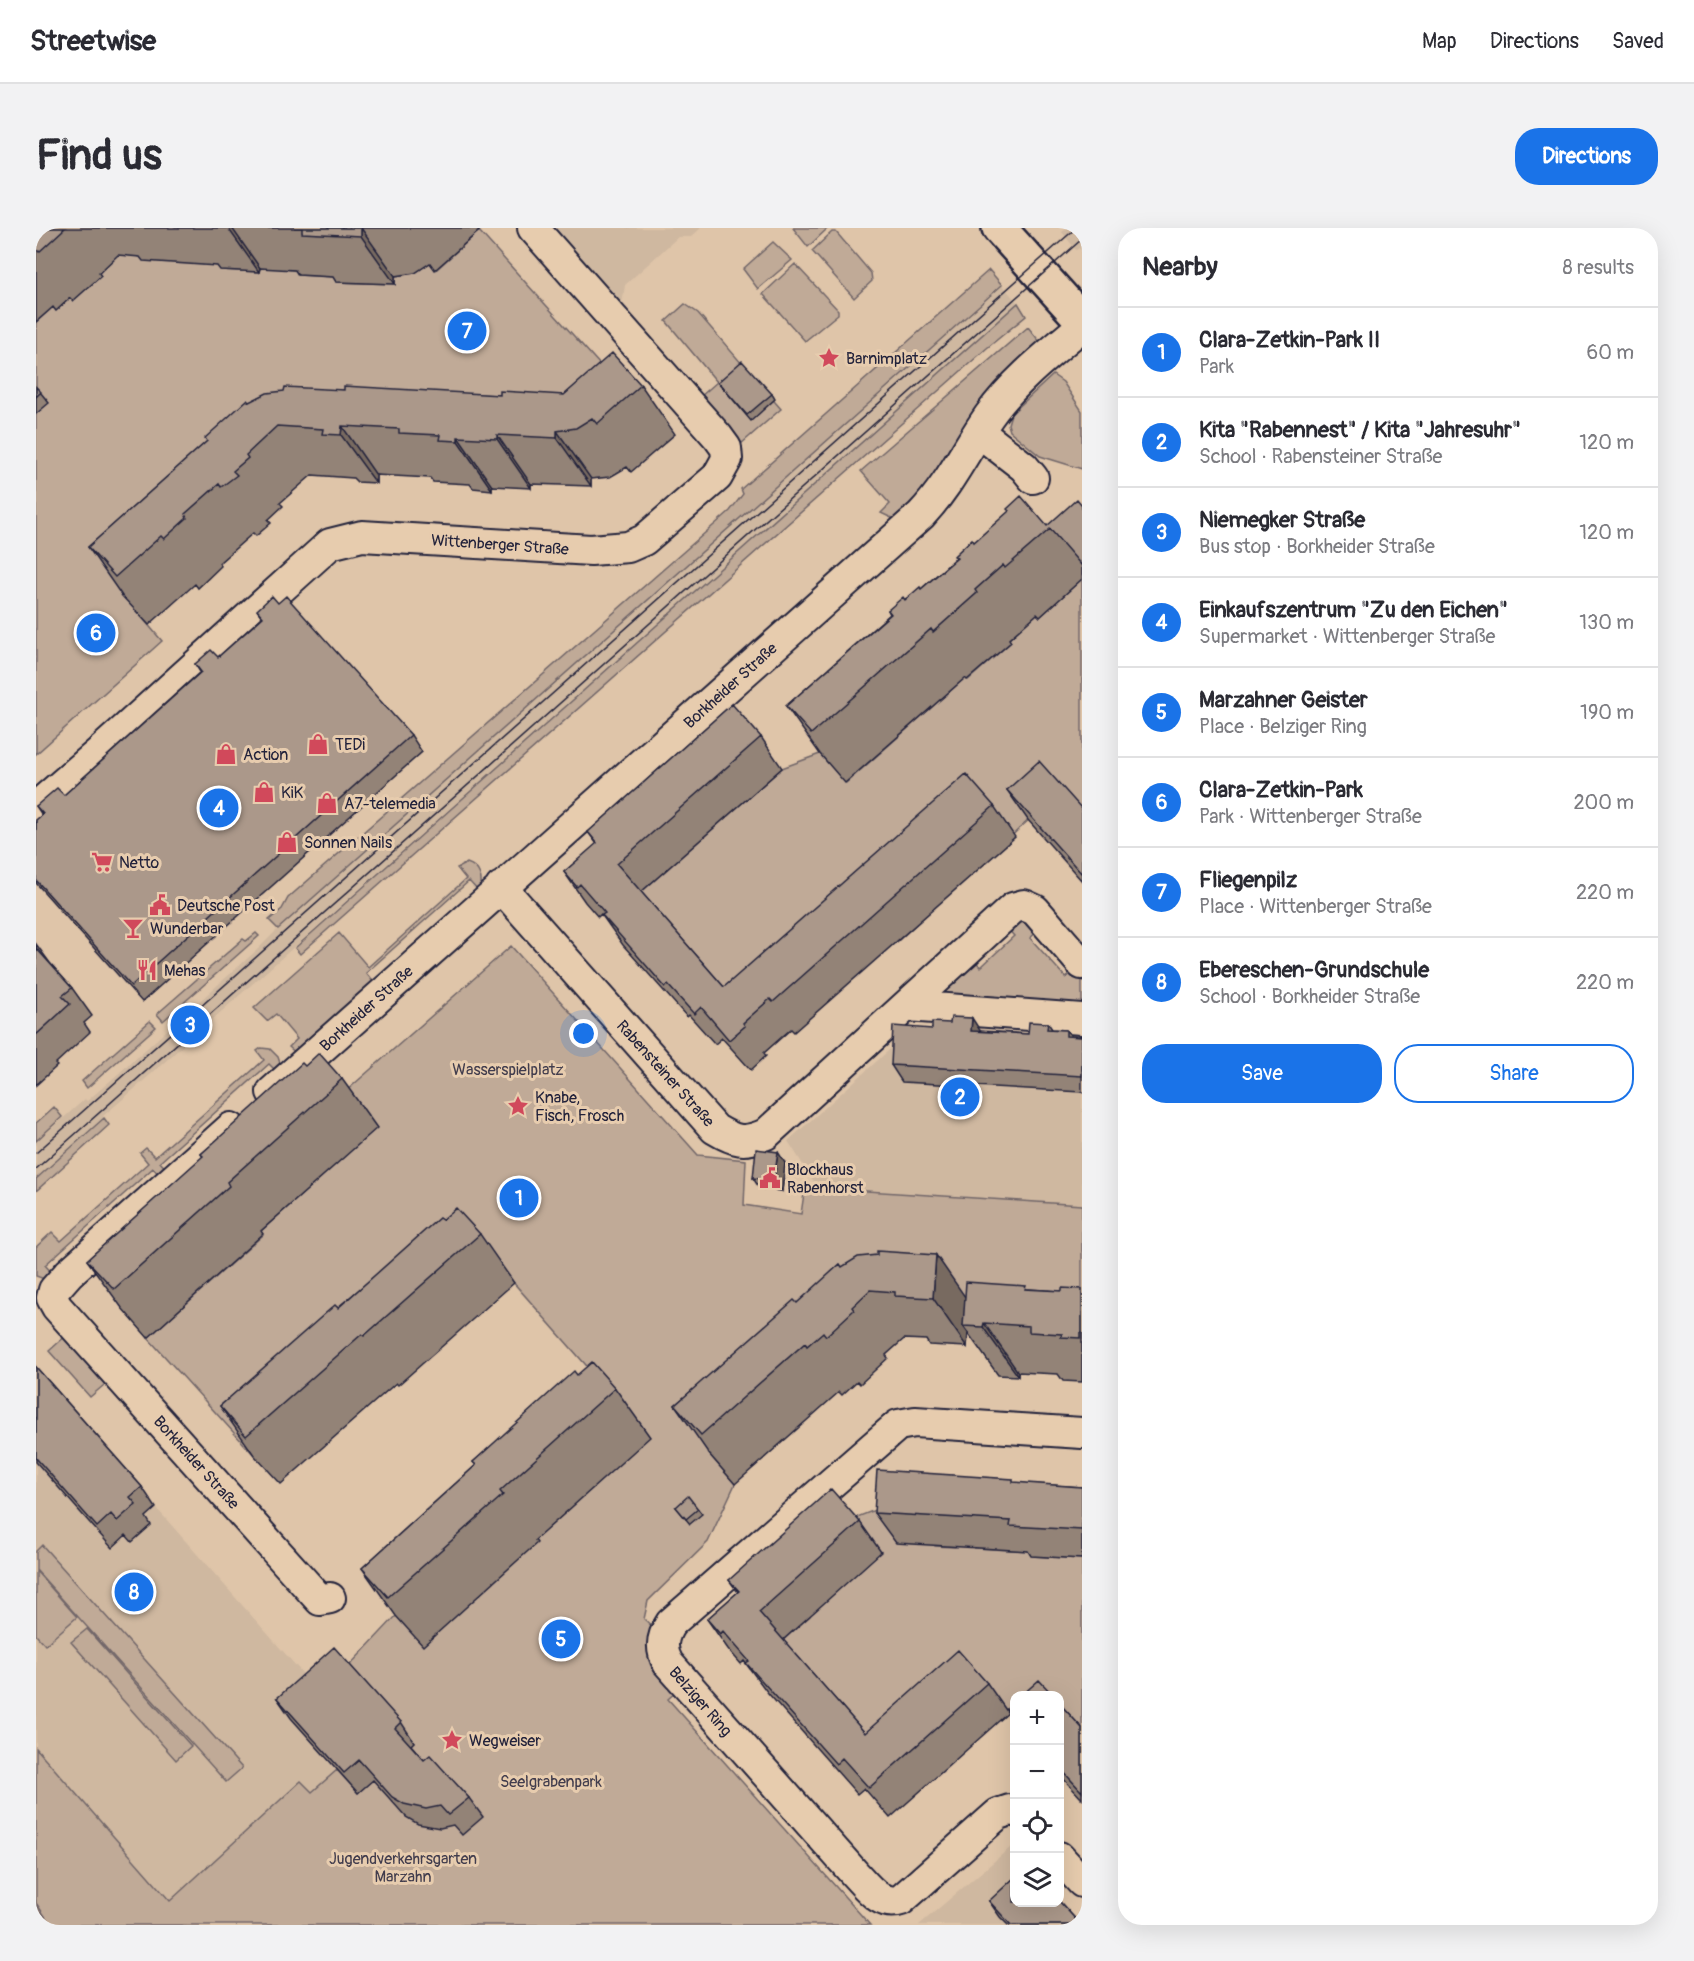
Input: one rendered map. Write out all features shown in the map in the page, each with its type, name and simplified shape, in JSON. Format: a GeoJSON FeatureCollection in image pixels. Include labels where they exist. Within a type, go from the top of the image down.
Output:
{"type":"FeatureCollection","features":[{"type":"Feature","properties":{"kind":"main road"},"geometry":{"type":"LineString","coordinates":[[999,228],[1082,320]]}},
{"type":"Feature","properties":{"kind":"street","name":"Wittenberger Straße"},"geometry":{"type":"LineString","coordinates":[[36,807],[330,544],[362,536],[591,550],[628,547],[644,540],[717,477],[727,459],[726,448],[718,437],[532,228]]}},
{"type":"Feature","properties":{"kind":"street","name":"Borkheider Straße"},"geometry":{"type":"LineString","coordinates":[[330,1598],[320,1600],[57,1307],[52,1298],[54,1290],[69,1273],[251,1110],[921,515],[938,497],[990,415],[1048,354],[1082,326]]}},
{"type":"Feature","properties":{"kind":"street"},"geometry":{"type":"LineString","coordinates":[[979,432],[1023,467],[1033,478]]}},
{"type":"Feature","properties":{"kind":"street","name":"Rabensteiner Straße"},"geometry":{"type":"LineString","coordinates":[[501,887],[715,1129],[730,1138],[741,1141],[753,1140],[766,1134],[1013,908],[1024,905],[1035,910],[1082,964]]}},
{"type":"Feature","properties":{"kind":"street"},"geometry":{"type":"LineString","coordinates":[[907,1006],[1082,1019]]}},
{"type":"Feature","properties":{"kind":"street","name":"Belziger Ring"},"geometry":{"type":"LineString","coordinates":[[1010,1810],[998,1814],[901,1900],[893,1903],[884,1901],[848,1866],[668,1663],[663,1653],[664,1632],[670,1623],[898,1425],[915,1422],[1082,1433]]}},
{"type":"Feature","properties":{"kind":"street"},"geometry":{"type":"LineString","coordinates":[[1064,1862],[1082,1882]]}},
{"type":"Feature","properties":{"kind":"shaded area"},"geometry":{"type":"Polygon","coordinates":[[[547,228],[701,228],[691,237],[678,237],[625,285],[622,305],[625,315],[547,228]]]}},
{"type":"Feature","properties":{"kind":"shaded area"},"geometry":{"type":"Polygon","coordinates":[[[1067,228],[1082,228],[1081,251],[1079,248],[1076,250],[1062,232],[1067,228]]]}},
{"type":"Feature","properties":{"kind":"shaded area"},"geometry":{"type":"Polygon","coordinates":[[[1002,285],[1018,303],[103,1116],[104,1118],[36,1179],[36,1142],[85,1099],[87,1101],[109,1082],[1002,285]]]}},
{"type":"Feature","properties":{"kind":"shaded area"},"geometry":{"type":"Polygon","coordinates":[[[897,1043],[1082,1053],[1082,1205],[818,1188],[788,1141],[897,1043]]]}},
{"type":"Feature","properties":{"kind":"shaded area"},"geometry":{"type":"Polygon","coordinates":[[[36,1372],[319,1692],[414,1742],[358,1793],[311,1793],[301,1781],[170,1901],[36,1748],[36,1372]]]}},
{"type":"Feature","properties":{"kind":"shaded area"},"geometry":{"type":"Polygon","coordinates":[[[1010,1848],[1010,1907],[1064,1907],[1081,1925],[919,1925],[1010,1848]]]}},
{"type":"Feature","properties":{"kind":"shaded area"},"geometry":{"type":"Polygon","coordinates":[[[36,1903],[51,1925],[36,1925],[36,1903]]]}},
{"type":"Feature","properties":{"kind":"green space"},"geometry":{"type":"Polygon","coordinates":[[[793,228],[828,228],[808,247],[793,228]]]}},
{"type":"Feature","properties":{"kind":"green space"},"geometry":{"type":"Polygon","coordinates":[[[479,231],[639,408],[319,436],[123,595],[162,641],[36,754],[36,322],[53,307],[56,311],[70,298],[73,300],[118,254],[221,266],[221,270],[259,272],[260,265],[298,271],[298,275],[336,277],[336,282],[394,284],[395,276],[415,273],[430,263],[436,270],[479,231]]]}},
{"type":"Feature","properties":{"kind":"green space"},"geometry":{"type":"Polygon","coordinates":[[[832,232],[836,232],[871,273],[872,281],[854,298],[812,251],[832,232]]]}},
{"type":"Feature","properties":{"kind":"green space"},"geometry":{"type":"Polygon","coordinates":[[[773,242],[792,260],[758,289],[743,269],[773,242]]]}},
{"type":"Feature","properties":{"kind":"green space"},"geometry":{"type":"Polygon","coordinates":[[[795,264],[838,310],[838,314],[805,341],[763,294],[795,264]]]}},
{"type":"Feature","properties":{"kind":"green space"},"geometry":{"type":"Polygon","coordinates":[[[989,270],[1002,285],[278,929],[269,920],[282,909],[288,898],[730,511],[743,494],[741,489],[989,270]]]}},
{"type":"Feature","properties":{"kind":"green space"},"geometry":{"type":"Polygon","coordinates":[[[1018,303],[1026,316],[300,954],[295,948],[1018,303]]]}},
{"type":"Feature","properties":{"kind":"green space"},"geometry":{"type":"Polygon","coordinates":[[[685,304],[698,313],[781,409],[741,444],[700,397],[717,382],[666,321],[685,304]]]}},
{"type":"Feature","properties":{"kind":"green space"},"geometry":{"type":"Polygon","coordinates":[[[1028,327],[1040,342],[929,491],[898,521],[881,513],[890,504],[861,471],[1028,327]]]}},
{"type":"Feature","properties":{"kind":"green space"},"geometry":{"type":"Polygon","coordinates":[[[1053,375],[1063,382],[1082,411],[1082,469],[1040,456],[1010,431],[1008,424],[1011,414],[1053,375]]]}},
{"type":"Feature","properties":{"kind":"green space"},"geometry":{"type":"Polygon","coordinates":[[[1082,579],[1082,815],[1060,791],[897,942],[869,909],[746,1017],[638,895],[782,768],[820,754],[846,783],[965,678],[968,680],[1011,642],[1009,639],[1037,614],[1040,617],[1082,579]]]}},
{"type":"Feature","properties":{"kind":"green space"},"geometry":{"type":"Polygon","coordinates":[[[467,863],[480,874],[479,892],[469,881],[366,973],[376,985],[298,1055],[289,1047],[297,1039],[276,1014],[267,1021],[254,1008],[339,933],[368,967],[466,879],[457,868],[467,863]]]}},
{"type":"Feature","properties":{"kind":"green space"},"geometry":{"type":"Polygon","coordinates":[[[1014,922],[1026,922],[1039,930],[1030,938],[1066,978],[1075,970],[1082,978],[1082,1010],[930,995],[971,957],[981,967],[1014,936],[1005,926],[1014,922]]]}},
{"type":"Feature","properties":{"kind":"green space"},"geometry":{"type":"Polygon","coordinates":[[[256,933],[259,936],[163,1021],[157,1014],[243,939],[246,941],[256,933]]]}},
{"type":"Feature","properties":{"kind":"green space"},"geometry":{"type":"Polygon","coordinates":[[[511,946],[698,1155],[746,1160],[744,1205],[801,1214],[805,1187],[1082,1205],[1082,1339],[912,1300],[709,1454],[735,1484],[708,1542],[648,1601],[644,1619],[654,1628],[678,1690],[668,1699],[870,1925],[36,1925],[36,1748],[170,1901],[301,1781],[312,1792],[337,1770],[358,1793],[414,1742],[348,1667],[396,1616],[534,1540],[564,1513],[600,1381],[490,1256],[254,1455],[148,1338],[263,1235],[261,1231],[376,1128],[345,1092],[511,946]]]}},
{"type":"Feature","properties":{"kind":"green space"},"geometry":{"type":"Polygon","coordinates":[[[150,1021],[156,1027],[87,1088],[82,1081],[150,1021]]]}},
{"type":"Feature","properties":{"kind":"green space"},"geometry":{"type":"Polygon","coordinates":[[[261,1048],[270,1049],[278,1057],[282,1069],[278,1073],[269,1064],[160,1162],[168,1171],[162,1178],[153,1168],[45,1265],[53,1274],[47,1280],[36,1276],[36,1247],[52,1232],[61,1241],[148,1163],[140,1153],[146,1148],[155,1157],[264,1060],[257,1051],[261,1048]]]}},
{"type":"Feature","properties":{"kind":"green space"},"geometry":{"type":"Polygon","coordinates":[[[54,1107],[62,1117],[36,1141],[36,1123],[54,1107]]]}},
{"type":"Feature","properties":{"kind":"green space"},"geometry":{"type":"Polygon","coordinates":[[[104,1118],[109,1125],[36,1191],[36,1179],[104,1118]]]}},
{"type":"Feature","properties":{"kind":"green space"},"geometry":{"type":"Polygon","coordinates":[[[69,1333],[110,1380],[90,1397],[49,1351],[69,1333]]]}},
{"type":"Feature","properties":{"kind":"green space"},"geometry":{"type":"Polygon","coordinates":[[[898,1501],[935,1546],[954,1547],[974,1544],[974,1548],[1032,1551],[1032,1556],[1082,1559],[1082,1735],[1064,1715],[1064,1691],[1010,1691],[1010,1716],[1008,1713],[889,1766],[780,1643],[810,1616],[852,1519],[898,1501]]]}},
{"type":"Feature","properties":{"kind":"green space"},"geometry":{"type":"Polygon","coordinates":[[[42,1545],[242,1768],[226,1782],[36,1570],[36,1551],[42,1545]]]}},
{"type":"Feature","properties":{"kind":"green space"},"geometry":{"type":"Polygon","coordinates":[[[36,1571],[77,1617],[45,1645],[36,1635],[36,1571]]]}},
{"type":"Feature","properties":{"kind":"green space"},"geometry":{"type":"Polygon","coordinates":[[[87,1629],[191,1746],[176,1760],[71,1642],[87,1629]]]}},
{"type":"Feature","properties":{"kind":"building"},"geometry":{"type":"Polygon","coordinates":[[[36,228],[65,228],[39,252],[36,249],[36,228]]]}},
{"type":"Feature","properties":{"kind":"building"},"geometry":{"type":"Polygon","coordinates":[[[302,228],[361,228],[361,236],[302,233],[302,228]]]}},
{"type":"Feature","properties":{"kind":"building"},"geometry":{"type":"Polygon","coordinates":[[[612,353],[641,385],[597,424],[592,418],[576,428],[557,431],[557,438],[497,435],[497,439],[458,437],[458,441],[439,440],[440,435],[399,433],[399,429],[342,426],[341,435],[322,434],[323,429],[277,426],[246,455],[248,458],[233,471],[237,475],[221,487],[219,484],[185,514],[187,518],[164,539],[161,536],[115,577],[88,547],[207,441],[205,438],[247,400],[249,402],[267,393],[284,391],[285,387],[344,390],[344,386],[500,395],[500,391],[564,395],[612,353]]]}},
{"type":"Feature","properties":{"kind":"building"},"geometry":{"type":"Polygon","coordinates":[[[742,361],[772,394],[747,415],[718,382],[742,361]]]}},
{"type":"Feature","properties":{"kind":"building"},"geometry":{"type":"Polygon","coordinates":[[[36,387],[41,392],[36,397],[36,387]]]}},
{"type":"Feature","properties":{"kind":"building"},"geometry":{"type":"Polygon","coordinates":[[[1021,496],[1047,526],[1077,499],[1082,505],[1082,566],[1050,529],[1005,568],[1003,565],[975,590],[977,593],[933,632],[931,629],[811,734],[786,706],[891,614],[888,610],[903,597],[905,600],[920,587],[921,589],[957,558],[954,556],[972,539],[974,542],[1009,511],[1007,509],[1021,496]]]}},
{"type":"Feature","properties":{"kind":"building"},"geometry":{"type":"Polygon","coordinates":[[[272,596],[278,603],[286,596],[411,735],[131,986],[36,880],[36,820],[43,814],[36,806],[57,788],[64,795],[201,672],[195,664],[211,650],[218,657],[263,617],[257,610],[272,596]]]}},
{"type":"Feature","properties":{"kind":"building"},"geometry":{"type":"Polygon","coordinates":[[[732,704],[761,737],[617,864],[724,987],[966,774],[994,806],[773,1002],[770,999],[743,1023],[745,1026],[729,1040],[701,1007],[694,1014],[668,985],[665,987],[602,915],[605,913],[580,884],[577,887],[564,872],[597,843],[588,832],[732,704]]]}},
{"type":"Feature","properties":{"kind":"building"},"geometry":{"type":"Polygon","coordinates":[[[1039,761],[1082,809],[1082,874],[1007,790],[1039,761]]]}},
{"type":"Feature","properties":{"kind":"building"},"geometry":{"type":"Polygon","coordinates":[[[36,948],[72,988],[62,996],[70,1004],[36,1035],[36,948]]]}},
{"type":"Feature","properties":{"kind":"building"},"geometry":{"type":"Polygon","coordinates":[[[951,1017],[972,1018],[971,1031],[1028,1034],[1029,1022],[1048,1023],[1047,1029],[1066,1030],[1066,1036],[1082,1037],[1082,1076],[891,1065],[893,1026],[932,1029],[932,1022],[950,1023],[951,1017]]]}},
{"type":"Feature","properties":{"kind":"building"},"geometry":{"type":"Polygon","coordinates":[[[319,1053],[342,1079],[227,1182],[229,1186],[114,1289],[87,1260],[302,1063],[305,1066],[319,1053]]]}},
{"type":"Feature","properties":{"kind":"building"},"geometry":{"type":"Polygon","coordinates":[[[756,1149],[778,1152],[774,1180],[753,1178],[756,1149]]]}},
{"type":"Feature","properties":{"kind":"building"},"geometry":{"type":"Polygon","coordinates":[[[456,1208],[480,1234],[246,1436],[220,1406],[335,1305],[338,1308],[439,1218],[442,1220],[456,1208]]]}},
{"type":"Feature","properties":{"kind":"building"},"geometry":{"type":"Polygon","coordinates":[[[877,1251],[936,1255],[933,1298],[895,1296],[895,1292],[870,1290],[852,1307],[854,1310],[826,1336],[823,1332],[807,1346],[805,1343],[701,1435],[675,1405],[794,1300],[797,1303],[840,1264],[842,1267],[858,1257],[877,1255],[877,1251]]]}},
{"type":"Feature","properties":{"kind":"building"},"geometry":{"type":"Polygon","coordinates":[[[966,1282],[1026,1286],[1025,1289],[1062,1291],[1062,1288],[1082,1289],[1080,1338],[1061,1337],[1062,1334],[1029,1332],[1029,1326],[984,1323],[983,1327],[963,1326],[966,1282]]]}},
{"type":"Feature","properties":{"kind":"building"},"geometry":{"type":"Polygon","coordinates":[[[592,1362],[615,1388],[500,1491],[503,1495],[388,1597],[362,1568],[476,1465],[473,1462],[574,1371],[577,1375],[592,1362]]]}},
{"type":"Feature","properties":{"kind":"building"},"geometry":{"type":"Polygon","coordinates":[[[36,1367],[142,1487],[130,1497],[136,1504],[117,1521],[111,1514],[97,1527],[36,1458],[36,1367]]]}},
{"type":"Feature","properties":{"kind":"building"},"geometry":{"type":"Polygon","coordinates":[[[877,1470],[1013,1479],[1013,1482],[1082,1487],[1082,1530],[1010,1526],[1011,1521],[874,1513],[877,1470]]]}},
{"type":"Feature","properties":{"kind":"building"},"geometry":{"type":"Polygon","coordinates":[[[831,1489],[860,1522],[759,1612],[865,1733],[958,1650],[987,1683],[869,1788],[842,1758],[836,1764],[746,1663],[749,1661],[723,1631],[720,1634],[707,1619],[739,1591],[729,1580],[831,1489]]]}},
{"type":"Feature","properties":{"kind":"building"},"geometry":{"type":"Polygon","coordinates":[[[688,1496],[698,1509],[686,1519],[676,1507],[688,1496]]]}},
{"type":"Feature","properties":{"kind":"building"},"geometry":{"type":"Polygon","coordinates":[[[334,1647],[401,1722],[395,1728],[424,1760],[430,1755],[469,1798],[448,1815],[440,1806],[426,1809],[404,1804],[392,1797],[359,1760],[344,1773],[277,1698],[334,1647]]]}},
{"type":"Feature","properties":{"kind":"building"},"geometry":{"type":"Polygon","coordinates":[[[1039,1680],[1049,1691],[1027,1691],[1039,1680]]]}},
{"type":"Feature","properties":{"kind":"building"},"geometry":{"type":"Polygon","coordinates":[[[1064,1708],[1082,1728],[1082,1792],[1064,1772],[1064,1708]]]}},
{"type":"Feature","properties":{"kind":"building"},"geometry":{"type":"Polygon","coordinates":[[[1010,1882],[1010,1907],[1064,1906],[1080,1924],[1011,1925],[989,1901],[1010,1882]]]}},
{"type":"Feature","properties":{"kind":"tram line"},"geometry":{"type":"LineString","coordinates":[[36,1153],[1076,228]]}},
{"type":"Feature","properties":{"kind":"tram line"},"geometry":{"type":"LineString","coordinates":[[36,1169],[1082,239]]}},
{"type":"Feature","properties":{"kind":"place","name":"Fliegenpilz"},"geometry":{"type":"Point","coordinates":[467,331]}},
{"type":"Feature","properties":{"kind":"place","name":"Barnimplatz"},"geometry":{"type":"Point","coordinates":[829,358]}},
{"type":"Feature","properties":{"kind":"place","name":"Clara-Zetkin-Park"},"geometry":{"type":"Point","coordinates":[96,633]}},
{"type":"Feature","properties":{"kind":"place","name":"TEDi"},"geometry":{"type":"Point","coordinates":[318,744]}},
{"type":"Feature","properties":{"kind":"place","name":"Action"},"geometry":{"type":"Point","coordinates":[226,754]}},
{"type":"Feature","properties":{"kind":"place","name":"KiK"},"geometry":{"type":"Point","coordinates":[264,792]}},
{"type":"Feature","properties":{"kind":"place","name":"A7-telemedia"},"geometry":{"type":"Point","coordinates":[327,803]}},
{"type":"Feature","properties":{"kind":"place","name":"Einkaufszentrum \"Zu den Eichen\""},"geometry":{"type":"Point","coordinates":[219,808]}},
{"type":"Feature","properties":{"kind":"place","name":"Sonnen Nails"},"geometry":{"type":"Point","coordinates":[287,842]}},
{"type":"Feature","properties":{"kind":"place","name":"Netto"},"geometry":{"type":"Point","coordinates":[102,862]}},
{"type":"Feature","properties":{"kind":"place","name":"Deutsche Post"},"geometry":{"type":"Point","coordinates":[160,905]}},
{"type":"Feature","properties":{"kind":"place","name":"Wunderbar"},"geometry":{"type":"Point","coordinates":[133,928]}},
{"type":"Feature","properties":{"kind":"place","name":"Mehas"},"geometry":{"type":"Point","coordinates":[147,970]}},
{"type":"Feature","properties":{"kind":"place","name":"Niemegker Straße"},"geometry":{"type":"Point","coordinates":[190,1025]}},
{"type":"Feature","properties":{"kind":"place","name":"Kita \"Rabennest\" / Kita \"Jahresuhr\""},"geometry":{"type":"Point","coordinates":[960,1097]}},
{"type":"Feature","properties":{"kind":"place","name":"Knabe, Fisch, Frosch"},"geometry":{"type":"Point","coordinates":[518,1106]}},
{"type":"Feature","properties":{"kind":"place","name":"Blockhaus Rabenhorst"},"geometry":{"type":"Point","coordinates":[770,1178]}},
{"type":"Feature","properties":{"kind":"place","name":"Clara-Zetkin-Park II"},"geometry":{"type":"Point","coordinates":[519,1198]}},
{"type":"Feature","properties":{"kind":"place","name":"Ebereschen-Grundschule"},"geometry":{"type":"Point","coordinates":[134,1592]}},
{"type":"Feature","properties":{"kind":"place","name":"Marzahner Geister"},"geometry":{"type":"Point","coordinates":[561,1639]}},
{"type":"Feature","properties":{"kind":"place","name":"Wegweiser"},"geometry":{"type":"Point","coordinates":[452,1740]}},
{"type":"Feature","properties":{"kind":"park label","name":"Wasserspielplatz"},"geometry":{"type":"Point","coordinates":[508,1069]}},
{"type":"Feature","properties":{"kind":"park label","name":"Seelgrabenpark"},"geometry":{"type":"Point","coordinates":[551,1781]}},
{"type":"Feature","properties":{"kind":"park label","name":"Jugendverkehrsgarten Marzahn"},"geometry":{"type":"Point","coordinates":[403,1867]}}]}
